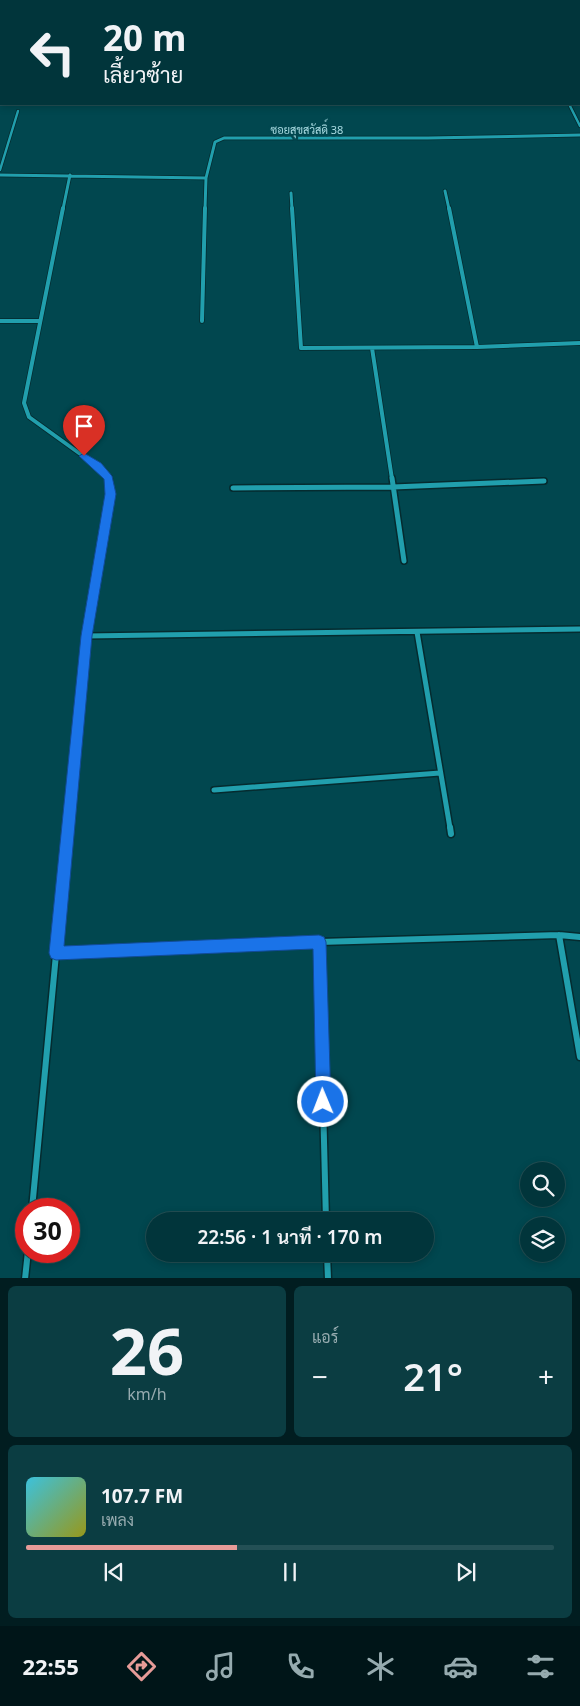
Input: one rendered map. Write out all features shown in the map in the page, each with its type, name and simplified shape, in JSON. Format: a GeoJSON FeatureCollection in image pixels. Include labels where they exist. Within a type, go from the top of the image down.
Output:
{"type":"FeatureCollection","features":[{"type":"Feature","properties":{"kind":"street","name":"ซอยสุขสวัสดิ์ 38"},"geometry":{"type":"LineString","coordinates":[[202,321],[206,178],[215,142],[224,138],[428,138],[580,135]]}},
{"type":"Feature","properties":{"kind":"street"},"geometry":{"type":"LineString","coordinates":[[0,175],[206,178]]}},
{"type":"Feature","properties":{"kind":"street"},"geometry":{"type":"LineString","coordinates":[[33,1198],[86,636],[110,494],[108,478],[97,466],[29,417],[24,403],[70,175]]}},
{"type":"Feature","properties":{"kind":"street"},"geometry":{"type":"LineString","coordinates":[[444,191],[477,347]]}},
{"type":"Feature","properties":{"kind":"street"},"geometry":{"type":"LineString","coordinates":[[291,193],[301,348],[477,347],[580,343]]}},
{"type":"Feature","properties":{"kind":"street"},"geometry":{"type":"LineString","coordinates":[[0,321],[40,321]]}},
{"type":"Feature","properties":{"kind":"street"},"geometry":{"type":"LineString","coordinates":[[372,348],[404,561]]}},
{"type":"Feature","properties":{"kind":"street"},"geometry":{"type":"LineString","coordinates":[[233,488],[393,487],[544,481]]}},
{"type":"Feature","properties":{"kind":"street"},"geometry":{"type":"LineString","coordinates":[[86,636],[580,629]]}},
{"type":"Feature","properties":{"kind":"street"},"geometry":{"type":"LineString","coordinates":[[417,632],[450,834]]}},
{"type":"Feature","properties":{"kind":"street"},"geometry":{"type":"LineString","coordinates":[[214,790],[440,773]]}},
{"type":"Feature","properties":{"kind":"street"},"geometry":{"type":"LineString","coordinates":[[56,953],[319,942],[559,935],[580,937]]}},
{"type":"Feature","properties":{"kind":"street"},"geometry":{"type":"LineString","coordinates":[[559,935],[580,1057]]}},
{"type":"Feature","properties":{"kind":"street"},"geometry":{"type":"LineString","coordinates":[[319,942],[326,1212]]}},
{"type":"Feature","properties":{"kind":"street"},"geometry":{"type":"LineString","coordinates":[[327,1262],[328,1278]]}},
{"type":"Feature","properties":{"kind":"street"},"geometry":{"type":"LineString","coordinates":[[25,1278],[27,1263]]}},
{"type":"Feature","properties":{"kind":"lane"},"geometry":{"type":"LineString","coordinates":[[570,105],[580,126]]}},
{"type":"Feature","properties":{"kind":"lane"},"geometry":{"type":"LineString","coordinates":[[0,170],[18,111]]}},
{"type":"Feature","properties":{"kind":"route"},"geometry":{"type":"LineString","coordinates":[[84,456],[108,478],[110,494],[86,636],[56,953],[319,942],[323,1102]]}}]}
